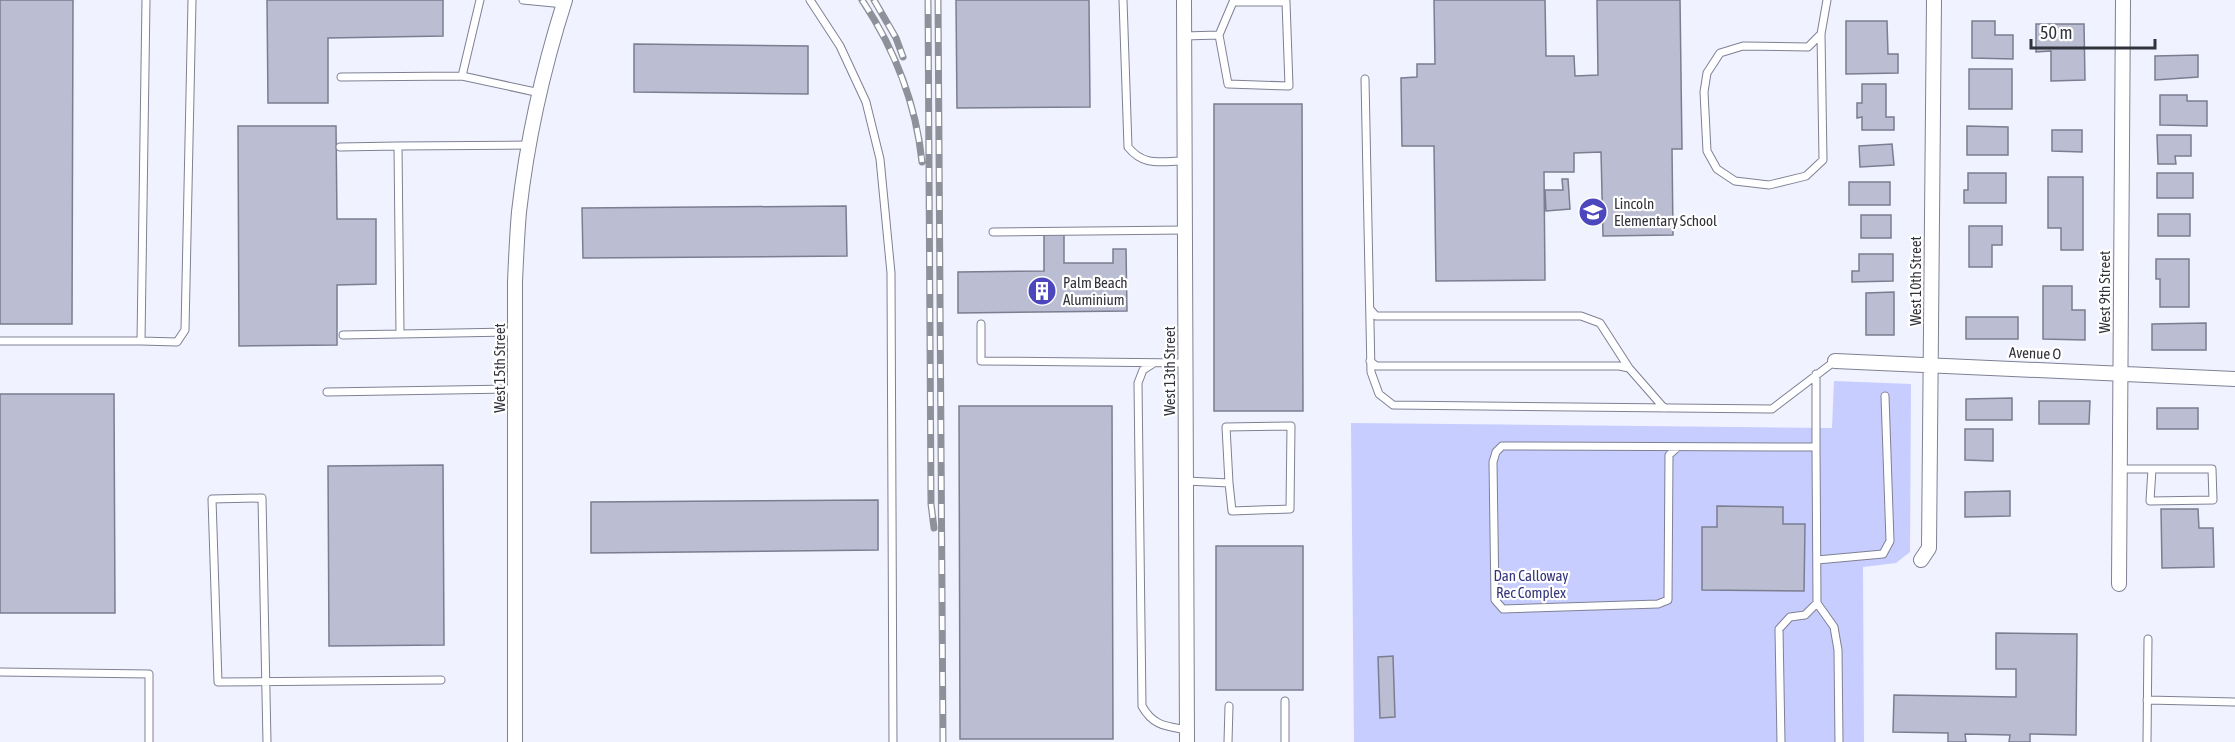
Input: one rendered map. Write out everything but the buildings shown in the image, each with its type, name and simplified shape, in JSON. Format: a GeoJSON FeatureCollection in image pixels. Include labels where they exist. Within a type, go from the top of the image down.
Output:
{"type":"FeatureCollection","features":[{"type":"Feature","properties":{"kind":"street","name":"West 13th Street"},"geometry":{"type":"LineString","coordinates":[[1184,0],[1187,736]]}},
{"type":"Feature","properties":{"kind":"street","name":"West 10th Street"},"geometry":{"type":"LineString","coordinates":[[1921,560],[1929,548],[1934,0]]}},
{"type":"Feature","properties":{"kind":"street","name":"West 9th Street"},"geometry":{"type":"LineString","coordinates":[[2119,584],[2123,0]]}},
{"type":"Feature","properties":{"kind":"street","name":"West 15th Street"},"geometry":{"type":"LineString","coordinates":[[514,742],[515,332],[519,213],[529,145],[547,60],[565,2]]}},
{"type":"Feature","properties":{"kind":"street","name":"Avenue O"},"geometry":{"type":"LineString","coordinates":[[1834,361],[2235,379]]}},
{"type":"Feature","properties":{"kind":"lane"},"geometry":{"type":"LineString","coordinates":[[141,340],[146,0]]}},
{"type":"Feature","properties":{"kind":"lane"},"geometry":{"type":"LineString","coordinates":[[0,341],[177,342],[185,330],[192,0]]}},
{"type":"Feature","properties":{"kind":"lane"},"geometry":{"type":"LineString","coordinates":[[462,76],[480,0]]}},
{"type":"Feature","properties":{"kind":"lane"},"geometry":{"type":"LineString","coordinates":[[524,0],[565,2]]}},
{"type":"Feature","properties":{"kind":"lane"},"geometry":{"type":"LineString","coordinates":[[810,0],[840,46],[866,102],[880,159],[891,273],[893,742]]}},
{"type":"Feature","properties":{"kind":"lane"},"geometry":{"type":"LineString","coordinates":[[1124,0],[1128,147],[1136,157],[1148,161],[1185,161]]}},
{"type":"Feature","properties":{"kind":"lane"},"geometry":{"type":"LineString","coordinates":[[1821,34],[1808,47],[1743,46],[1720,53],[1707,73],[1704,92],[1707,151],[1717,169],[1735,181],[1769,185],[1806,176],[1823,160],[1821,34],[1827,0]]}},
{"type":"Feature","properties":{"kind":"lane"},"geometry":{"type":"LineString","coordinates":[[1233,2],[1286,2],[1289,86],[1228,84],[1219,35],[1233,2]]}},
{"type":"Feature","properties":{"kind":"lane"},"geometry":{"type":"LineString","coordinates":[[1184,36],[1219,35]]}},
{"type":"Feature","properties":{"kind":"lane"},"geometry":{"type":"LineString","coordinates":[[341,77],[462,76],[540,93]]}},
{"type":"Feature","properties":{"kind":"lane"},"geometry":{"type":"LineString","coordinates":[[1365,79],[1370,361],[1371,372],[1379,394],[1393,405],[1772,409],[1834,361]]}},
{"type":"Feature","properties":{"kind":"lane"},"geometry":{"type":"LineString","coordinates":[[340,147],[529,145]]}},
{"type":"Feature","properties":{"kind":"lane"},"geometry":{"type":"LineString","coordinates":[[398,146],[400,333]]}},
{"type":"Feature","properties":{"kind":"lane"},"geometry":{"type":"LineString","coordinates":[[993,232],[1185,230]]}},
{"type":"Feature","properties":{"kind":"lane"},"geometry":{"type":"LineString","coordinates":[[1369,309],[1376,316],[1581,316],[1600,323],[1629,368],[1664,408]]}},
{"type":"Feature","properties":{"kind":"lane"},"geometry":{"type":"LineString","coordinates":[[981,324],[981,361],[1185,363]]}},
{"type":"Feature","properties":{"kind":"lane"},"geometry":{"type":"LineString","coordinates":[[343,334],[515,332]]}},
{"type":"Feature","properties":{"kind":"lane"},"geometry":{"type":"LineString","coordinates":[[1370,361],[1376,366],[1619,366],[1629,368]]}},
{"type":"Feature","properties":{"kind":"lane"},"geometry":{"type":"LineString","coordinates":[[1154,363],[1143,370],[1138,382],[1142,706],[1149,717],[1187,736]]}},
{"type":"Feature","properties":{"kind":"lane"},"geometry":{"type":"LineString","coordinates":[[1816,374],[1817,603],[1834,627],[1838,650],[1839,742]]}},
{"type":"Feature","properties":{"kind":"lane"},"geometry":{"type":"LineString","coordinates":[[327,392],[515,389]]}},
{"type":"Feature","properties":{"kind":"lane"},"geometry":{"type":"LineString","coordinates":[[1817,560],[1883,554],[1890,541],[1885,396]]}},
{"type":"Feature","properties":{"kind":"lane"},"geometry":{"type":"LineString","coordinates":[[1291,426],[1290,509],[1232,511],[1229,483],[1226,427],[1291,426]]}},
{"type":"Feature","properties":{"kind":"lane"},"geometry":{"type":"LineString","coordinates":[[1677,447],[1669,455],[1668,600],[1658,604],[1503,609],[1495,600],[1493,462],[1496,452],[1502,446],[1816,447]]}},
{"type":"Feature","properties":{"kind":"lane"},"geometry":{"type":"LineString","coordinates":[[2119,469],[2212,468],[2213,500],[2150,501],[2152,469]]}},
{"type":"Feature","properties":{"kind":"lane"},"geometry":{"type":"LineString","coordinates":[[1186,481],[1229,483]]}},
{"type":"Feature","properties":{"kind":"lane"},"geometry":{"type":"LineString","coordinates":[[267,742],[266,682],[262,498],[212,499],[218,682],[266,682],[441,680]]}},
{"type":"Feature","properties":{"kind":"lane"},"geometry":{"type":"LineString","coordinates":[[1781,742],[1779,629],[1790,617],[1805,615],[1817,603]]}},
{"type":"Feature","properties":{"kind":"lane"},"geometry":{"type":"LineString","coordinates":[[2146,742],[2148,639]]}},
{"type":"Feature","properties":{"kind":"lane"},"geometry":{"type":"LineString","coordinates":[[0,672],[149,674],[149,742]]}},
{"type":"Feature","properties":{"kind":"lane"},"geometry":{"type":"LineString","coordinates":[[2147,700],[2235,702]]}},
{"type":"Feature","properties":{"kind":"lane"},"geometry":{"type":"LineString","coordinates":[[1285,701],[1285,742]]}},
{"type":"Feature","properties":{"kind":"lane"},"geometry":{"type":"LineString","coordinates":[[1228,742],[1229,706]]}},
{"type":"Feature","properties":{"kind":"green space","name":"Dan Calloway Rec Complex"},"geometry":{"type":"Polygon","coordinates":[[[1834,381],[1911,384],[1910,552],[1896,563],[1863,567],[1864,742],[1354,742],[1351,423],[1832,428],[1834,381]]]}},
{"type":"Feature","properties":{"kind":"railway"},"geometry":{"type":"LineString","coordinates":[[862,0],[884,37],[902,77],[915,119],[922,162]]}},
{"type":"Feature","properties":{"kind":"railway"},"geometry":{"type":"LineString","coordinates":[[874,0],[896,38],[903,57]]}},
{"type":"Feature","properties":{"kind":"railway"},"geometry":{"type":"LineString","coordinates":[[928,0],[931,504],[934,528]]}},
{"type":"Feature","properties":{"kind":"railway"},"geometry":{"type":"LineString","coordinates":[[938,0],[943,742]]}},
{"type":"Feature","properties":{"kind":"place","name":"Lincoln Elementary School"},"geometry":{"type":"Point","coordinates":[1593,212]}},
{"type":"Feature","properties":{"kind":"place","name":"Palm Beach Aluminium"},"geometry":{"type":"Point","coordinates":[1042,291]}}]}
